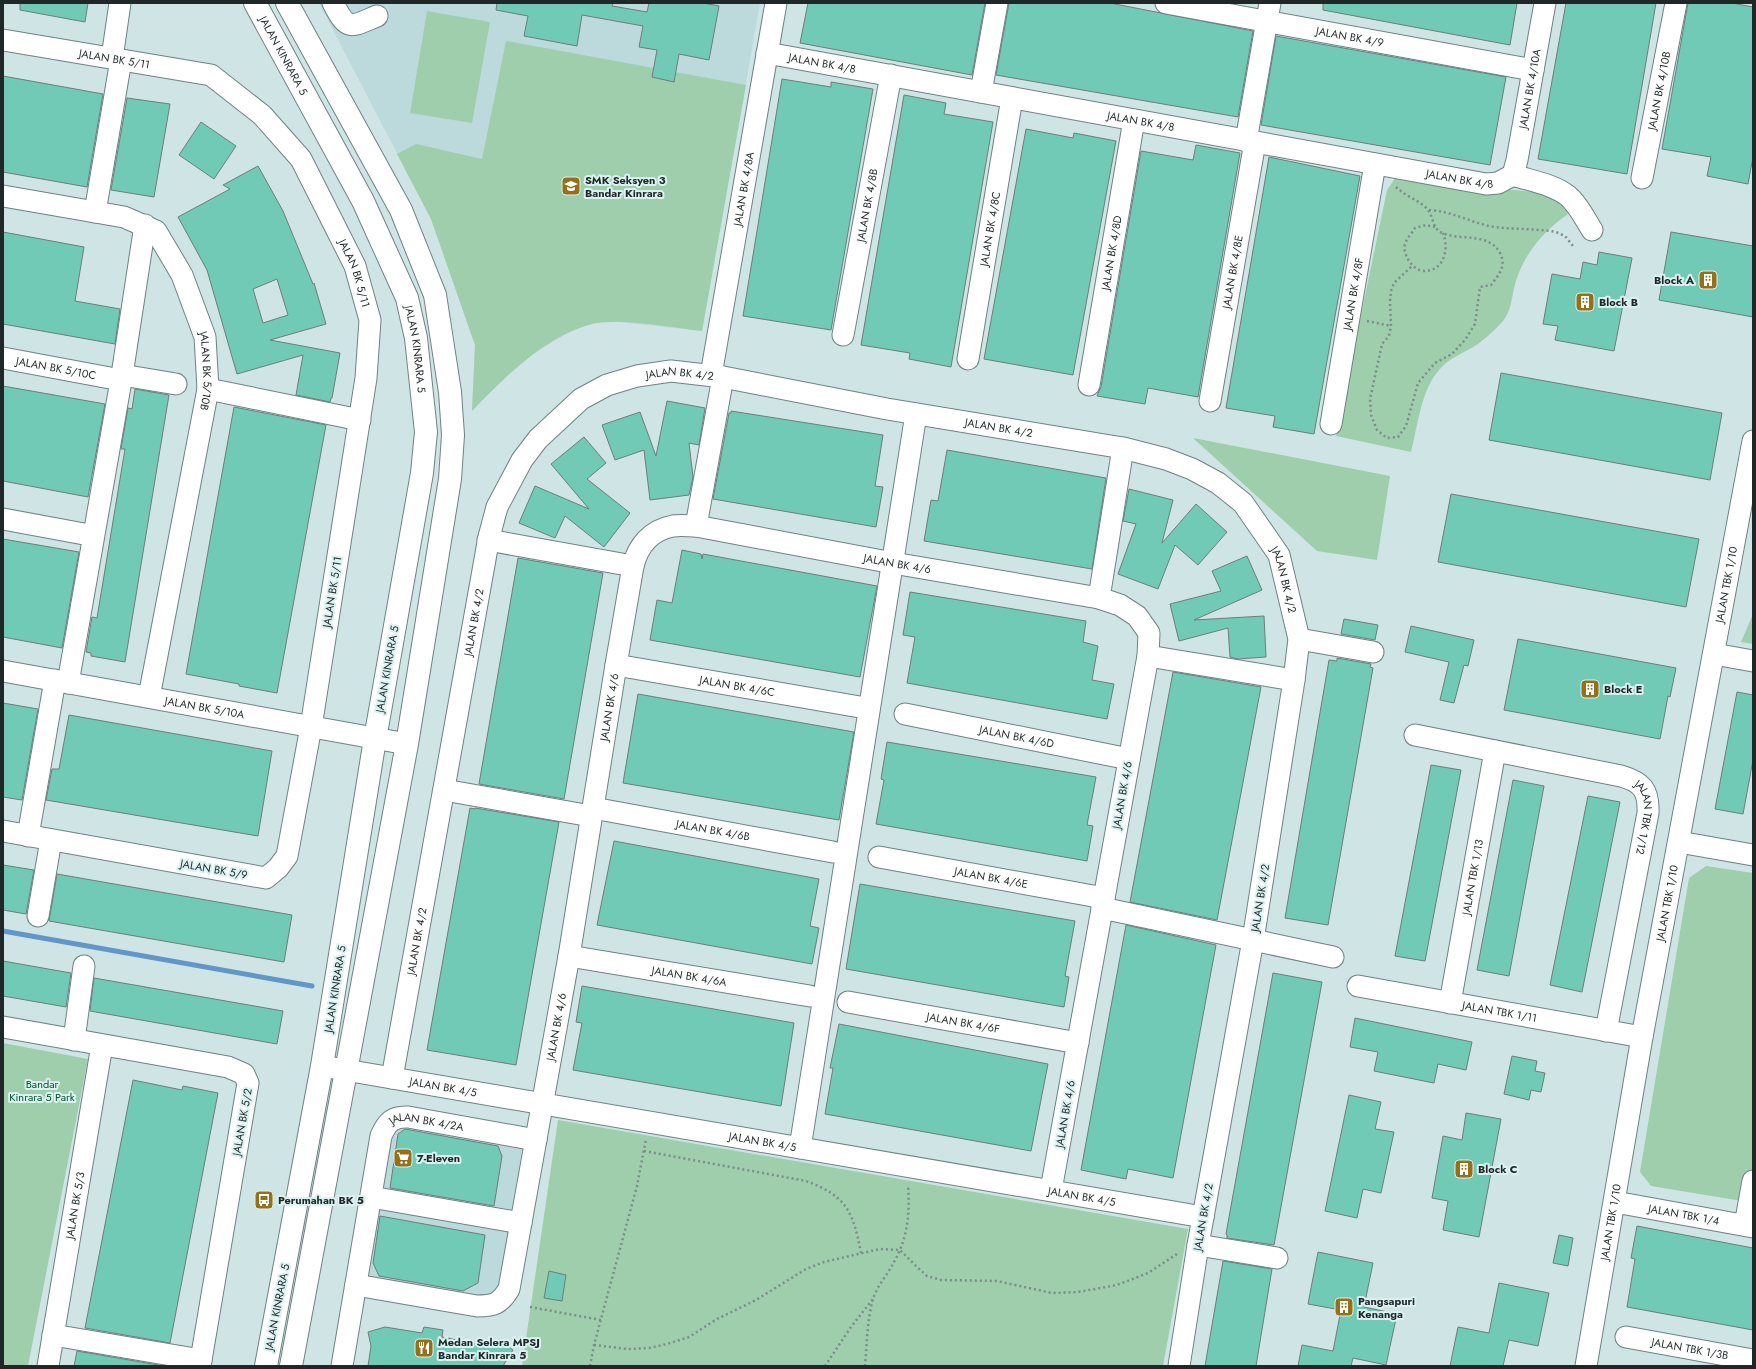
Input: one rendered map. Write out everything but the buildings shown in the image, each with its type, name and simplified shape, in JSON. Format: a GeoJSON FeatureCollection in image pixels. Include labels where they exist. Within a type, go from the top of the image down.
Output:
{"type":"FeatureCollection","features":[{"type":"Feature","properties":{"kind":"main road","name":"JALAN KINRARA 5"},"geometry":{"type":"LineString","coordinates":[[255,3],[363,201],[407,298],[416,338],[426,432],[422,473],[374,739],[322,1066],[266,1366]]}},
{"type":"Feature","properties":{"kind":"main road"},"geometry":{"type":"LineString","coordinates":[[287,3],[401,210],[435,295],[450,392],[453,435],[450,479],[406,744],[291,1366]]}},
{"type":"Feature","properties":{"kind":"street"},"geometry":{"type":"LineString","coordinates":[[95,212],[116,59],[120,3]]}},
{"type":"Feature","properties":{"kind":"street"},"geometry":{"type":"LineString","coordinates":[[333,3],[341,19],[346,24],[353,25],[377,16]]}},
{"type":"Feature","properties":{"kind":"street","name":"JALAN BK 4/8A"},"geometry":{"type":"LineString","coordinates":[[696,526],[717,376],[776,3]]}},
{"type":"Feature","properties":{"kind":"street"},"geometry":{"type":"LineString","coordinates":[[981,92],[997,3]]}},
{"type":"Feature","properties":{"kind":"street","name":"JALAN BK 4/9"},"geometry":{"type":"LineString","coordinates":[[1166,3],[1268,12],[1533,70]]}},
{"type":"Feature","properties":{"kind":"street","name":"JALAN BK 4/10A"},"geometry":{"type":"LineString","coordinates":[[1513,175],[1545,3]]}},
{"type":"Feature","properties":{"kind":"street","name":"JALAN BK 4/10B"},"geometry":{"type":"LineString","coordinates":[[1642,178],[1676,3]]}},
{"type":"Feature","properties":{"kind":"street","name":"JALAN BK 4/8E"},"geometry":{"type":"LineString","coordinates":[[1210,401],[1250,141],[1268,12]]}},
{"type":"Feature","properties":{"kind":"street","name":"JALAN BK 5/11"},"geometry":{"type":"LineString","coordinates":[[3,40],[211,76],[262,115],[301,159],[355,266],[370,320],[366,378],[310,727]]}},
{"type":"Feature","properties":{"kind":"street","name":"JALAN BK 4/8"},"geometry":{"type":"LineString","coordinates":[[767,53],[1486,184],[1498,183],[1513,175]]}},
{"type":"Feature","properties":{"kind":"street","name":"JALAN BK 4/8B"},"geometry":{"type":"LineString","coordinates":[[843,336],[891,75]]}},
{"type":"Feature","properties":{"kind":"street","name":"JALAN BK 4/8C"},"geometry":{"type":"LineString","coordinates":[[968,359],[1012,98]]}},
{"type":"Feature","properties":{"kind":"street","name":"JALAN BK 4/8D"},"geometry":{"type":"LineString","coordinates":[[1089,385],[1134,120]]}},
{"type":"Feature","properties":{"kind":"street","name":"JALAN BK 4/8F"},"geometry":{"type":"LineString","coordinates":[[1331,424],[1377,165]]}},
{"type":"Feature","properties":{"kind":"street"},"geometry":{"type":"LineString","coordinates":[[1513,175],[1547,185],[1568,196],[1577,206],[1592,230]]}},
{"type":"Feature","properties":{"kind":"street","name":"JALAN BK 5/10B"},"geometry":{"type":"LineString","coordinates":[[3,196],[124,217],[156,231],[182,275],[204,337],[208,389],[149,697]]}},
{"type":"Feature","properties":{"kind":"street"},"geometry":{"type":"LineString","coordinates":[[28,836],[62,682],[116,376],[145,225]]}},
{"type":"Feature","properties":{"kind":"street","name":"JALAN BK 5/10C"},"geometry":{"type":"LineString","coordinates":[[3,358],[176,384]]}},
{"type":"Feature","properties":{"kind":"street","name":"JALAN BK 4/2"},"geometry":{"type":"LineString","coordinates":[[392,1078],[488,540],[497,507],[522,460],[538,439],[581,399],[607,385],[637,376],[671,371],[717,376],[916,414],[1123,448],[1166,459],[1192,469],[1218,483],[1243,503],[1279,555],[1299,639],[1294,680],[1253,940],[1198,1245],[1180,1366]]}},
{"type":"Feature","properties":{"kind":"street"},"geometry":{"type":"LineString","coordinates":[[208,389],[360,420]]}},
{"type":"Feature","properties":{"kind":"street"},"geometry":{"type":"LineString","coordinates":[[800,1148],[916,414]]}},
{"type":"Feature","properties":{"kind":"street","name":"JALAN TBK 1/10"},"geometry":{"type":"LineString","coordinates":[[1586,1366],[1642,1037],[1714,654],[1741,497],[1753,441]]}},
{"type":"Feature","properties":{"kind":"street"},"geometry":{"type":"LineString","coordinates":[[1099,598],[1123,448]]}},
{"type":"Feature","properties":{"kind":"street"},"geometry":{"type":"LineString","coordinates":[[3,519],[84,534]]}},
{"type":"Feature","properties":{"kind":"street","name":"JALAN BK 4/6"},"geometry":{"type":"LineString","coordinates":[[542,1104],[569,956],[633,566],[641,544],[654,533],[674,526],[696,526],[893,563],[1099,598],[1120,605],[1137,616],[1149,633],[1148,656],[1051,1190]]}},
{"type":"Feature","properties":{"kind":"street"},"geometry":{"type":"LineString","coordinates":[[488,540],[633,566]]}},
{"type":"Feature","properties":{"kind":"street"},"geometry":{"type":"LineString","coordinates":[[1299,639],[1373,652]]}},
{"type":"Feature","properties":{"kind":"street"},"geometry":{"type":"LineString","coordinates":[[1714,654],[1753,661]]}},
{"type":"Feature","properties":{"kind":"street"},"geometry":{"type":"LineString","coordinates":[[1148,656],[1294,680]]}},
{"type":"Feature","properties":{"kind":"street","name":"JALAN BK 4/6C"},"geometry":{"type":"LineString","coordinates":[[616,665],[860,707]]}},
{"type":"Feature","properties":{"kind":"street","name":"JALAN BK 5/10A"},"geometry":{"type":"LineString","coordinates":[[3,671],[406,744]]}},
{"type":"Feature","properties":{"kind":"street","name":"JALAN BK 4/6D"},"geometry":{"type":"LineString","coordinates":[[905,714],[1129,759]]}},
{"type":"Feature","properties":{"kind":"street","name":"JALAN BK 5/9"},"geometry":{"type":"LineString","coordinates":[[3,831],[266,878],[278,868],[287,856],[310,727]]}},
{"type":"Feature","properties":{"kind":"street","name":"JALAN TBK 1/12"},"geometry":{"type":"LineString","coordinates":[[1415,735],[1631,779],[1640,784],[1646,792],[1648,813],[1606,1031]]}},
{"type":"Feature","properties":{"kind":"street","name":"JALAN TBK 1/13"},"geometry":{"type":"LineString","coordinates":[[1450,1003],[1495,752]]}},
{"type":"Feature","properties":{"kind":"street","name":"JALAN BK 4/6B"},"geometry":{"type":"LineString","coordinates":[[444,790],[592,812],[833,852]]}},
{"type":"Feature","properties":{"kind":"street"},"geometry":{"type":"LineString","coordinates":[[38,916],[51,840]]}},
{"type":"Feature","properties":{"kind":"street"},"geometry":{"type":"LineString","coordinates":[[1678,842],[1753,855]]}},
{"type":"Feature","properties":{"kind":"street","name":"JALAN BK 4/6E"},"geometry":{"type":"LineString","coordinates":[[879,857],[1103,903],[1253,940],[1333,957]]}},
{"type":"Feature","properties":{"kind":"street","name":"JALAN BK 4/6A"},"geometry":{"type":"LineString","coordinates":[[569,956],[810,996]]}},
{"type":"Feature","properties":{"kind":"street"},"geometry":{"type":"LineString","coordinates":[[74,1040],[84,966]]}},
{"type":"Feature","properties":{"kind":"street","name":"JALAN TBK 1/11"},"geometry":{"type":"LineString","coordinates":[[1358,986],[1642,1037]]}},
{"type":"Feature","properties":{"kind":"street","name":"JALAN BK 4/6F"},"geometry":{"type":"LineString","coordinates":[[848,1002],[1078,1043]]}},
{"type":"Feature","properties":{"kind":"street","name":"JALAN BK 5/2"},"geometry":{"type":"LineString","coordinates":[[3,1027],[228,1067],[244,1074],[248,1083],[200,1363]]}},
{"type":"Feature","properties":{"kind":"street","name":"JALAN BK 5/3"},"geometry":{"type":"LineString","coordinates":[[48,1366],[102,1045]]}},
{"type":"Feature","properties":{"kind":"street","name":"JALAN BK 4/5"},"geometry":{"type":"LineString","coordinates":[[322,1066],[1203,1217]]}},
{"type":"Feature","properties":{"kind":"street"},"geometry":{"type":"LineString","coordinates":[[356,1285],[477,1306],[496,1304],[504,1298],[510,1289],[542,1104]]}},
{"type":"Feature","properties":{"kind":"street","name":"JALAN BK 4/2A"},"geometry":{"type":"LineString","coordinates":[[342,1366],[381,1136],[386,1125],[392,1119],[400,1116],[536,1140]]}},
{"type":"Feature","properties":{"kind":"street"},"geometry":{"type":"LineString","coordinates":[[1749,1226],[1753,1181]]}},
{"type":"Feature","properties":{"kind":"street"},"geometry":{"type":"LineString","coordinates":[[371,1197],[521,1223]]}},
{"type":"Feature","properties":{"kind":"street","name":"JALAN TBK 1/4"},"geometry":{"type":"LineString","coordinates":[[1615,1202],[1749,1226]]}},
{"type":"Feature","properties":{"kind":"street"},"geometry":{"type":"LineString","coordinates":[[1198,1245],[1277,1258]]}},
{"type":"Feature","properties":{"kind":"street"},"geometry":{"type":"LineString","coordinates":[[53,1335],[200,1363]]}},
{"type":"Feature","properties":{"kind":"street","name":"JALAN TBK 1/3B"},"geometry":{"type":"LineString","coordinates":[[1626,1337],[1753,1360]]}},
{"type":"Feature","properties":{"kind":"path"},"geometry":{"type":"LineString","coordinates":[[1377,165],[1382,174],[1405,195],[1422,203],[1428,210],[1435,227],[1442,233],[1446,240],[1446,249],[1443,260],[1435,268],[1424,271],[1413,265],[1405,255],[1405,244],[1415,228],[1426,225],[1435,227]]}},
{"type":"Feature","properties":{"kind":"path"},"geometry":{"type":"LineString","coordinates":[[1428,210],[1447,212],[1493,226],[1556,232],[1565,236],[1573,246]]}},
{"type":"Feature","properties":{"kind":"path"},"geometry":{"type":"LineString","coordinates":[[1413,265],[1403,273],[1393,287],[1390,301],[1391,326],[1389,336],[1382,344],[1370,399],[1371,415],[1377,430],[1387,438],[1398,437],[1406,426],[1418,383],[1435,364],[1452,354],[1468,335],[1475,324],[1480,287],[1491,286],[1501,272],[1504,259],[1498,250],[1488,241],[1442,233]]}},
{"type":"Feature","properties":{"kind":"path"},"geometry":{"type":"LineString","coordinates":[[1362,320],[1391,326]]}},
{"type":"Feature","properties":{"kind":"path"},"geometry":{"type":"LineString","coordinates":[[590,1366],[594,1345],[625,1235],[637,1186],[646,1135]]}},
{"type":"Feature","properties":{"kind":"path"},"geometry":{"type":"LineString","coordinates":[[644,1151],[806,1181],[822,1187],[838,1197],[848,1209],[855,1226],[861,1253]]}},
{"type":"Feature","properties":{"kind":"path"},"geometry":{"type":"LineString","coordinates":[[826,1366],[847,1333],[873,1298],[900,1250],[910,1209],[908,1180]]}},
{"type":"Feature","properties":{"kind":"path"},"geometry":{"type":"LineString","coordinates":[[594,1345],[628,1349],[649,1348],[689,1337],[717,1319],[756,1300],[806,1269],[824,1262],[880,1249],[900,1250],[927,1276],[941,1280],[997,1281],[1052,1293],[1078,1292],[1117,1285],[1148,1273],[1184,1250],[1198,1245]]}},
{"type":"Feature","properties":{"kind":"path"},"geometry":{"type":"LineString","coordinates":[[865,1366],[873,1298]]}},
{"type":"Feature","properties":{"kind":"path"},"geometry":{"type":"LineString","coordinates":[[530,1307],[601,1320]]}},
{"type":"Feature","properties":{"kind":"shaded area","name":"SMK Seksyen 3 Bandar Kinrara"},"geometry":{"type":"Polygon","coordinates":[[[319,3],[760,3],[702,331],[618,322],[592,323],[568,333],[536,352],[506,376],[472,411],[475,345],[431,219],[319,3]]]}},
{"type":"Feature","properties":{"kind":"shaded area"},"geometry":{"type":"Polygon","coordinates":[[[401,1123],[528,1145],[503,1287],[492,1300],[365,1281],[388,1136],[401,1123]]]}},
{"type":"Feature","properties":{"kind":"green space"},"geometry":{"type":"Polygon","coordinates":[[[427,11],[490,22],[472,123],[410,113],[427,11]]]}},
{"type":"Feature","properties":{"kind":"green space","name":"SMK Seksyen 3 Bandar Kinrara"},"geometry":{"type":"Polygon","coordinates":[[[506,41],[746,85],[702,331],[631,322],[603,322],[592,324],[558,338],[542,348],[512,372],[472,411],[475,345],[431,219],[397,154],[416,144],[482,159],[506,41]]]}},
{"type":"Feature","properties":{"kind":"green space"},"geometry":{"type":"Polygon","coordinates":[[[1396,177],[1579,197],[1577,208],[1547,231],[1531,250],[1519,272],[1510,309],[1503,321],[1478,344],[1444,365],[1434,377],[1424,397],[1411,452],[1336,436],[1387,190],[1396,177]]]}},
{"type":"Feature","properties":{"kind":"green space"},"geometry":{"type":"Polygon","coordinates":[[[1193,438],[1390,476],[1377,560],[1317,551],[1193,438]]]}},
{"type":"Feature","properties":{"kind":"green space"},"geometry":{"type":"Polygon","coordinates":[[[1753,614],[1753,644],[1741,642],[1753,614]]]}},
{"type":"Feature","properties":{"kind":"green space"},"geometry":{"type":"Polygon","coordinates":[[[1706,866],[1753,873],[1753,1173],[1748,1202],[1651,1186],[1640,1172],[1689,878],[1706,866]]]}},
{"type":"Feature","properties":{"kind":"green space","name":"Bandar Kinrara 5 Park"},"geometry":{"type":"Polygon","coordinates":[[[3,1043],[88,1059],[28,1366],[3,1366],[3,1043]]]}},
{"type":"Feature","properties":{"kind":"green space"},"geometry":{"type":"Polygon","coordinates":[[[558,1120],[1188,1229],[1163,1366],[522,1366],[558,1120]]]}},
{"type":"Feature","properties":{"kind":"waterway"},"geometry":{"type":"LineString","coordinates":[[3,931],[312,986]]}},
{"type":"Feature","properties":{"kind":"place","name":"SMK Seksyen 3 Bandar Kinrara"},"geometry":{"type":"Point","coordinates":[571,186]}},
{"type":"Feature","properties":{"kind":"place","name":"Block A"},"geometry":{"type":"Point","coordinates":[1708,280]}},
{"type":"Feature","properties":{"kind":"place","name":"Block B"},"geometry":{"type":"Point","coordinates":[1585,302]}},
{"type":"Feature","properties":{"kind":"place","name":"Block E"},"geometry":{"type":"Point","coordinates":[1590,689]}},
{"type":"Feature","properties":{"kind":"place","name":"7-Eleven"},"geometry":{"type":"Point","coordinates":[403,1158]}},
{"type":"Feature","properties":{"kind":"place","name":"Block C"},"geometry":{"type":"Point","coordinates":[1464,1169]}},
{"type":"Feature","properties":{"kind":"place","name":"Perumahan BK 5"},"geometry":{"type":"Point","coordinates":[264,1200]}},
{"type":"Feature","properties":{"kind":"place","name":"Pangsapuri Kenanga"},"geometry":{"type":"Point","coordinates":[1344,1307]}},
{"type":"Feature","properties":{"kind":"place","name":"Medan Selera MPSJ Bandar Kinrara 5"},"geometry":{"type":"Point","coordinates":[424,1348]}}]}
